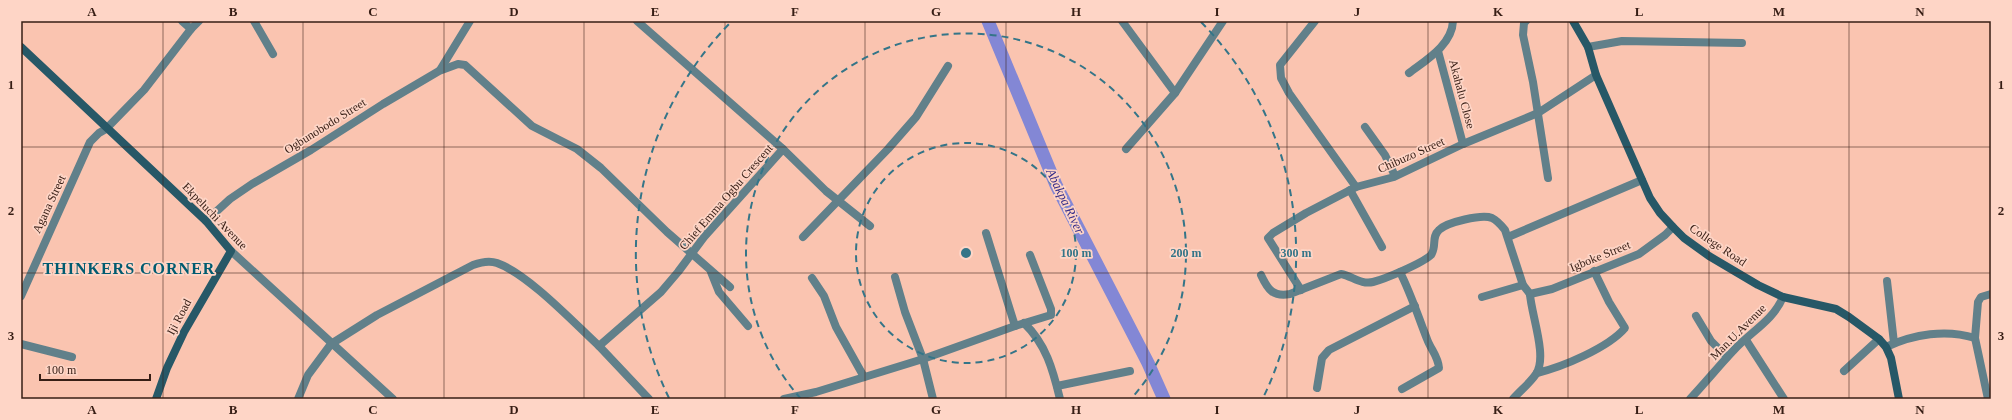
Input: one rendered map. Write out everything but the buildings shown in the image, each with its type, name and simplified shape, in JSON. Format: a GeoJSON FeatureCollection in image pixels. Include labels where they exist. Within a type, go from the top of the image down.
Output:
{"type":"FeatureCollection","features":[{"type":"Feature","properties":{"kind":"main road","name":"College Road"},"geometry":{"type":"LineString","coordinates":[[1573,21],[1588,47],[1596,75],[1642,180],[1657,208],[1673,227],[1684,238],[1709,256],[1758,285],[1783,297],[1836,310],[1849,317],[1886,346]]}},
{"type":"Feature","properties":{"kind":"main road","name":"Ekpeluchi Avenue"},"geometry":{"type":"LineString","coordinates":[[21,47],[106,129],[206,221],[231,250]]}},
{"type":"Feature","properties":{"kind":"main road","name":"Iji Road"},"geometry":{"type":"LineString","coordinates":[[156,399],[167,368],[184,332],[231,250]]}},
{"type":"Feature","properties":{"kind":"main road"},"geometry":{"type":"LineString","coordinates":[[1886,346],[1891,358],[1899,399]]}},
{"type":"Feature","properties":{"kind":"street"},"geometry":{"type":"LineString","coordinates":[[182,21],[191,29]]}},
{"type":"Feature","properties":{"kind":"street"},"geometry":{"type":"LineString","coordinates":[[106,129],[148,85],[191,29],[199,21]]}},
{"type":"Feature","properties":{"kind":"street"},"geometry":{"type":"LineString","coordinates":[[254,21],[273,54]]}},
{"type":"Feature","properties":{"kind":"street"},"geometry":{"type":"LineString","coordinates":[[439,71],[470,21]]}},
{"type":"Feature","properties":{"kind":"street"},"geometry":{"type":"LineString","coordinates":[[636,21],[783,149]]}},
{"type":"Feature","properties":{"kind":"street"},"geometry":{"type":"LineString","coordinates":[[1122,21],[1176,93]]}},
{"type":"Feature","properties":{"kind":"street"},"geometry":{"type":"LineString","coordinates":[[1126,150],[1176,93],[1223,21]]}},
{"type":"Feature","properties":{"kind":"street"},"geometry":{"type":"LineString","coordinates":[[1315,21],[1280,65],[1281,78],[1288,93],[1353,188],[1382,247]]}},
{"type":"Feature","properties":{"kind":"street"},"geometry":{"type":"LineString","coordinates":[[1409,73],[1438,51],[1448,36],[1453,21]]}},
{"type":"Feature","properties":{"kind":"street"},"geometry":{"type":"LineString","coordinates":[[1526,21],[1524,23],[1523,35],[1538,113],[1548,178]]}},
{"type":"Feature","properties":{"kind":"street"},"geometry":{"type":"LineString","coordinates":[[1588,47],[1622,41],[1742,43]]}},
{"type":"Feature","properties":{"kind":"street","name":"Akahalu Close"},"geometry":{"type":"LineString","coordinates":[[1438,51],[1463,144]]}},
{"type":"Feature","properties":{"kind":"street","name":"Ogbunobodo Street"},"geometry":{"type":"LineString","coordinates":[[206,221],[230,199],[252,184],[311,150],[383,104],[439,71],[458,64],[465,65],[532,126],[578,149],[601,168],[691,254]]}},
{"type":"Feature","properties":{"kind":"street"},"geometry":{"type":"LineString","coordinates":[[803,237],[837,200],[888,149],[916,117],[948,66]]}},
{"type":"Feature","properties":{"kind":"street","name":"Chibuzo Street"},"geometry":{"type":"LineString","coordinates":[[1301,290],[1268,238],[1273,233],[1306,213],[1353,188],[1379,182],[1395,176],[1463,144],[1538,113],[1596,75]]}},
{"type":"Feature","properties":{"kind":"street"},"geometry":{"type":"LineString","coordinates":[[1365,127],[1385,155],[1395,176]]}},
{"type":"Feature","properties":{"kind":"street","name":"Agana Street"},"geometry":{"type":"LineString","coordinates":[[21,296],[90,142],[99,133],[106,129]]}},
{"type":"Feature","properties":{"kind":"street","name":"Chief Emma Ogbu Crescent"},"geometry":{"type":"LineString","coordinates":[[599,346],[661,292],[744,190],[769,166],[783,149],[808,176],[870,226]]}},
{"type":"Feature","properties":{"kind":"street"},"geometry":{"type":"LineString","coordinates":[[1508,237],[1642,180]]}},
{"type":"Feature","properties":{"kind":"street"},"geometry":{"type":"LineString","coordinates":[[1261,275],[1269,290],[1275,294],[1290,294],[1341,274],[1364,283],[1372,283],[1400,272],[1430,256],[1434,250],[1434,237],[1439,230],[1447,225],[1478,217],[1491,217],[1500,223],[1508,237],[1523,285],[1530,294],[1531,309],[1538,342],[1540,364],[1536,373],[1513,399]]}},
{"type":"Feature","properties":{"kind":"street","name":"Igboke Street"},"geometry":{"type":"LineString","coordinates":[[1530,294],[1552,289],[1594,270],[1639,254],[1665,235],[1673,227]]}},
{"type":"Feature","properties":{"kind":"street"},"geometry":{"type":"LineString","coordinates":[[986,233],[1015,326]]}},
{"type":"Feature","properties":{"kind":"street","name":"Ekpeluchi Avenue"},"geometry":{"type":"LineString","coordinates":[[231,250],[331,344],[393,399]]}},
{"type":"Feature","properties":{"kind":"street"},"geometry":{"type":"LineString","coordinates":[[691,254],[730,287]]}},
{"type":"Feature","properties":{"kind":"street"},"geometry":{"type":"LineString","coordinates":[[784,399],[816,395],[864,377],[924,359],[1050,315],[1051,313],[1030,255]]}},
{"type":"Feature","properties":{"kind":"street"},"geometry":{"type":"LineString","coordinates":[[298,399],[308,375],[331,344],[377,315],[473,264],[485,261],[496,262],[513,271],[536,289],[599,346],[649,399]]}},
{"type":"Feature","properties":{"kind":"street"},"geometry":{"type":"LineString","coordinates":[[1536,373],[1559,367],[1584,355],[1619,335],[1625,328],[1609,302],[1594,270]]}},
{"type":"Feature","properties":{"kind":"street"},"geometry":{"type":"LineString","coordinates":[[711,271],[719,292],[748,326]]}},
{"type":"Feature","properties":{"kind":"street"},"geometry":{"type":"LineString","coordinates":[[1400,272],[1428,341],[1439,359],[1439,368],[1402,389]]}},
{"type":"Feature","properties":{"kind":"street"},"geometry":{"type":"LineString","coordinates":[[896,277],[905,312],[924,359],[933,399]]}},
{"type":"Feature","properties":{"kind":"street"},"geometry":{"type":"LineString","coordinates":[[812,278],[824,296],[836,327],[864,377]]}},
{"type":"Feature","properties":{"kind":"street"},"geometry":{"type":"LineString","coordinates":[[1887,281],[1894,343]]}},
{"type":"Feature","properties":{"kind":"street"},"geometry":{"type":"LineString","coordinates":[[1482,297],[1523,285]]}},
{"type":"Feature","properties":{"kind":"street"},"geometry":{"type":"LineString","coordinates":[[1988,399],[1975,338],[1978,302],[1981,297],[1991,294]]}},
{"type":"Feature","properties":{"kind":"street","name":"Man.U.Avenue"},"geometry":{"type":"LineString","coordinates":[[1690,399],[1727,358],[1779,308],[1783,297]]}},
{"type":"Feature","properties":{"kind":"street"},"geometry":{"type":"LineString","coordinates":[[1317,388],[1322,358],[1328,350],[1415,306]]}},
{"type":"Feature","properties":{"kind":"street"},"geometry":{"type":"LineString","coordinates":[[1696,316],[1712,341],[1727,358]]}},
{"type":"Feature","properties":{"kind":"street"},"geometry":{"type":"LineString","coordinates":[[1024,323],[1036,334],[1044,347],[1060,399]]}},
{"type":"Feature","properties":{"kind":"street"},"geometry":{"type":"LineString","coordinates":[[1886,346],[1942,333],[1958,333],[1975,338]]}},
{"type":"Feature","properties":{"kind":"street"},"geometry":{"type":"LineString","coordinates":[[1746,340],[1784,399]]}},
{"type":"Feature","properties":{"kind":"street"},"geometry":{"type":"LineString","coordinates":[[1844,371],[1878,340]]}},
{"type":"Feature","properties":{"kind":"street"},"geometry":{"type":"LineString","coordinates":[[21,344],[72,357]]}},
{"type":"Feature","properties":{"kind":"street"},"geometry":{"type":"LineString","coordinates":[[1057,386],[1130,371]]}},
{"type":"Feature","properties":{"kind":"waterway","name":"Abakpa River"},"geometry":{"type":"LineString","coordinates":[[988,21],[1056,185],[1148,363],[1164,399]]}},
{"type":"Feature","properties":{"kind":"district","name":"THINKERS CORNER"},"geometry":{"type":"Point","coordinates":[129,268]}}]}
